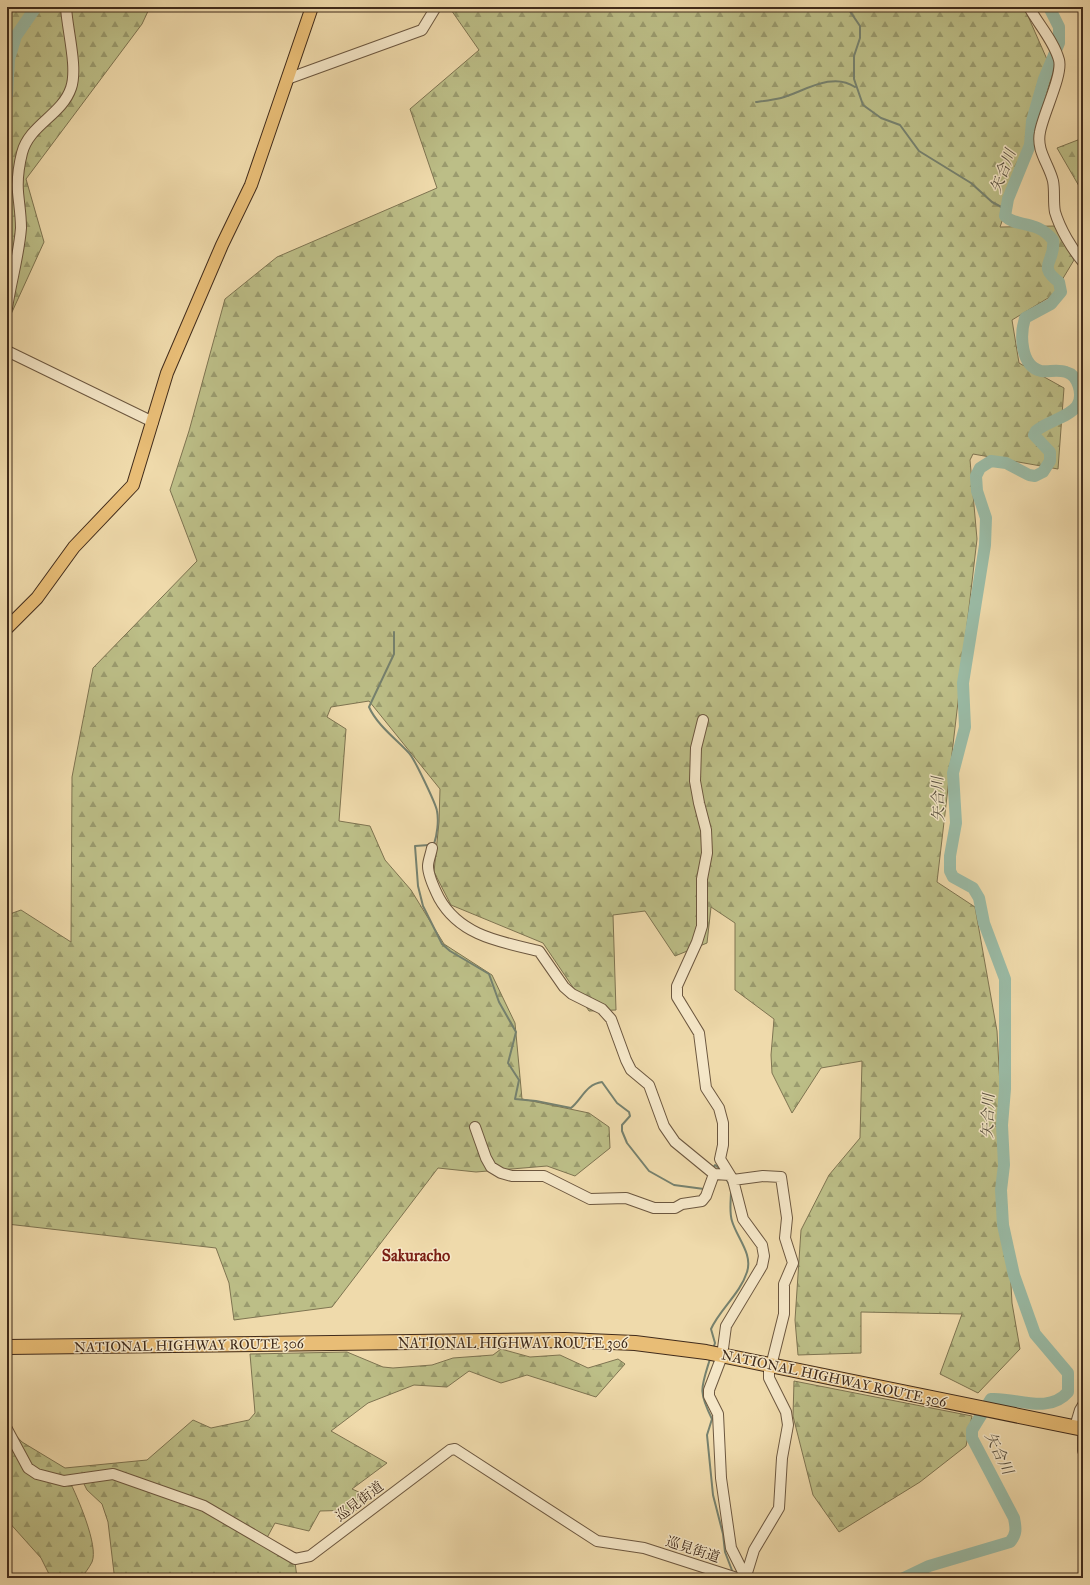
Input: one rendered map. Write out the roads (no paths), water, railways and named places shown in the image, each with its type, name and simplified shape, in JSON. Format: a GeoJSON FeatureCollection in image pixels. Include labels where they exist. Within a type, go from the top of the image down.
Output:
{"type":"FeatureCollection","features":[{"type":"Feature","properties":{"kind":"highway","name":"NATIONAL HIGHWAY ROUTE 306"},"geometry":{"type":"LineString","coordinates":[[7,1348],[565,1340],[635,1343],[715,1354],[993,1410],[1080,1431]]}},
{"type":"Feature","properties":{"kind":"main road"},"geometry":{"type":"LineString","coordinates":[[7,628],[37,598],[74,547],[130,490],[136,480],[167,373],[222,245],[251,185],[312,7]]}},
{"type":"Feature","properties":{"kind":"street"},"geometry":{"type":"LineString","coordinates":[[7,308],[19,248],[21,212],[18,185],[22,152],[28,140],[45,120],[58,108],[71,88],[71,51],[66,7]]}},
{"type":"Feature","properties":{"kind":"street"},"geometry":{"type":"LineString","coordinates":[[287,79],[422,30],[436,7]]}},
{"type":"Feature","properties":{"kind":"street"},"geometry":{"type":"LineString","coordinates":[[1029,7],[1052,45],[1059,60],[1060,72],[1040,133],[1039,144],[1053,182],[1055,211],[1060,224],[1083,262]]}},
{"type":"Feature","properties":{"kind":"street"},"geometry":{"type":"LineString","coordinates":[[7,350],[153,422]]}},
{"type":"Feature","properties":{"kind":"street"},"geometry":{"type":"LineString","coordinates":[[703,720],[696,748],[695,781],[706,830],[707,853],[702,879],[702,926],[697,942],[676,986],[677,997],[699,1033],[706,1088],[719,1108],[722,1118],[724,1137],[720,1159],[721,1174],[743,1219],[762,1246],[764,1256],[762,1266],[726,1326],[715,1354],[708,1390],[709,1396],[718,1414],[721,1478],[731,1548],[738,1576]]}},
{"type":"Feature","properties":{"kind":"street"},"geometry":{"type":"LineString","coordinates":[[432,848],[428,867],[435,891],[452,918],[494,940],[539,951],[564,986],[572,994],[602,1008],[611,1019],[631,1070],[649,1086],[653,1092],[664,1126],[675,1142],[721,1174],[782,1177],[787,1218],[786,1238],[793,1263],[784,1284],[782,1323],[770,1365],[768,1378],[786,1412],[788,1425],[782,1458],[778,1508],[738,1576]]}},
{"type":"Feature","properties":{"kind":"street"},"geometry":{"type":"LineString","coordinates":[[475,1127],[486,1158],[491,1167],[512,1176],[544,1176],[590,1199],[626,1198],[654,1208],[675,1208],[682,1204],[702,1201],[721,1174]]}},
{"type":"Feature","properties":{"kind":"street"},"geometry":{"type":"LineString","coordinates":[[1083,1405],[1080,1410],[1080,1431],[1083,1451]]}},
{"type":"Feature","properties":{"kind":"street","name":"巡見街道"},"geometry":{"type":"LineString","coordinates":[[7,1429],[28,1468],[37,1474],[64,1481],[113,1474],[204,1506],[295,1558],[310,1556],[450,1450],[455,1449],[598,1541],[644,1548],[738,1576]]}},
{"type":"Feature","properties":{"kind":"street"},"geometry":{"type":"LineString","coordinates":[[712,1578],[738,1576]]}},
{"type":"Feature","properties":{"kind":"waterway"},"geometry":{"type":"LineString","coordinates":[[7,95],[9,59],[16,36],[36,7]]}},
{"type":"Feature","properties":{"kind":"waterway"},"geometry":{"type":"LineString","coordinates":[[847,7],[860,26],[860,38],[854,56],[854,79],[863,105],[881,118],[900,125],[919,151],[971,183],[992,202],[1005,209]]}},
{"type":"Feature","properties":{"kind":"waterway","name":"矢合川"},"geometry":{"type":"LineString","coordinates":[[904,1578],[929,1566],[1010,1542],[1015,1531],[1014,1518],[972,1438],[972,1430],[991,1399],[1041,1404],[1051,1403],[1060,1399],[1068,1392],[1068,1373],[1035,1334],[1014,1275],[1003,1225],[1001,1190],[1004,1165],[1002,1125],[1005,1089],[1005,979],[984,923],[979,898],[973,888],[953,877],[950,871],[950,856],[956,823],[953,773],[965,727],[963,683],[985,545],[986,518],[977,491],[976,476],[980,468],[991,461],[1006,463],[1029,475],[1035,476],[1043,472],[1050,461],[1050,452],[1034,435],[1040,428],[1073,410],[1077,406],[1080,396],[1077,381],[1070,374],[1060,371],[1041,371],[1034,368],[1025,356],[1022,340],[1025,318],[1051,304],[1061,292],[1059,282],[1052,276],[1048,267],[1052,253],[1053,240],[1047,233],[1040,229],[1034,226],[1015,222],[1005,216],[1008,199],[1030,145],[1032,121],[1044,79],[1059,43],[1059,27],[1049,7]]}},
{"type":"Feature","properties":{"kind":"waterway"},"geometry":{"type":"LineString","coordinates":[[756,102],[781,98],[827,82],[837,81],[855,87]]}},
{"type":"Feature","properties":{"kind":"waterway"},"geometry":{"type":"LineString","coordinates":[[394,632],[394,654],[369,707],[372,714],[382,726],[409,753],[424,781],[437,811],[438,819],[434,844]]}},
{"type":"Feature","properties":{"kind":"waterway"},"geometry":{"type":"LineString","coordinates":[[429,845],[415,846],[418,886],[423,906],[442,944],[450,951],[489,974],[499,1002],[516,1032],[508,1063],[519,1080],[515,1099],[536,1101],[571,1108],[588,1089],[597,1083],[602,1082],[617,1103],[629,1112],[630,1116],[622,1125],[622,1131],[627,1143],[649,1171],[674,1185],[704,1189]]}},
{"type":"Feature","properties":{"kind":"waterway"},"geometry":{"type":"LineString","coordinates":[[712,1169],[715,1165],[721,1170]]}},
{"type":"Feature","properties":{"kind":"waterway"},"geometry":{"type":"LineString","coordinates":[[726,1178],[730,1186]]}},
{"type":"Feature","properties":{"kind":"waterway"},"geometry":{"type":"LineString","coordinates":[[713,1349],[715,1343],[711,1329],[719,1315],[740,1287],[747,1272],[748,1265],[748,1259],[744,1246],[734,1227],[731,1217],[731,1191]]}},
{"type":"Feature","properties":{"kind":"waterway"},"geometry":{"type":"LineString","coordinates":[[710,1359],[702,1389],[705,1402],[712,1419],[707,1435],[713,1495],[723,1534],[725,1552],[733,1573]]}},
{"type":"Feature","properties":{"kind":"district","name":"Sakuracho"},"geometry":{"type":"Point","coordinates":[416,1255]}}]}
